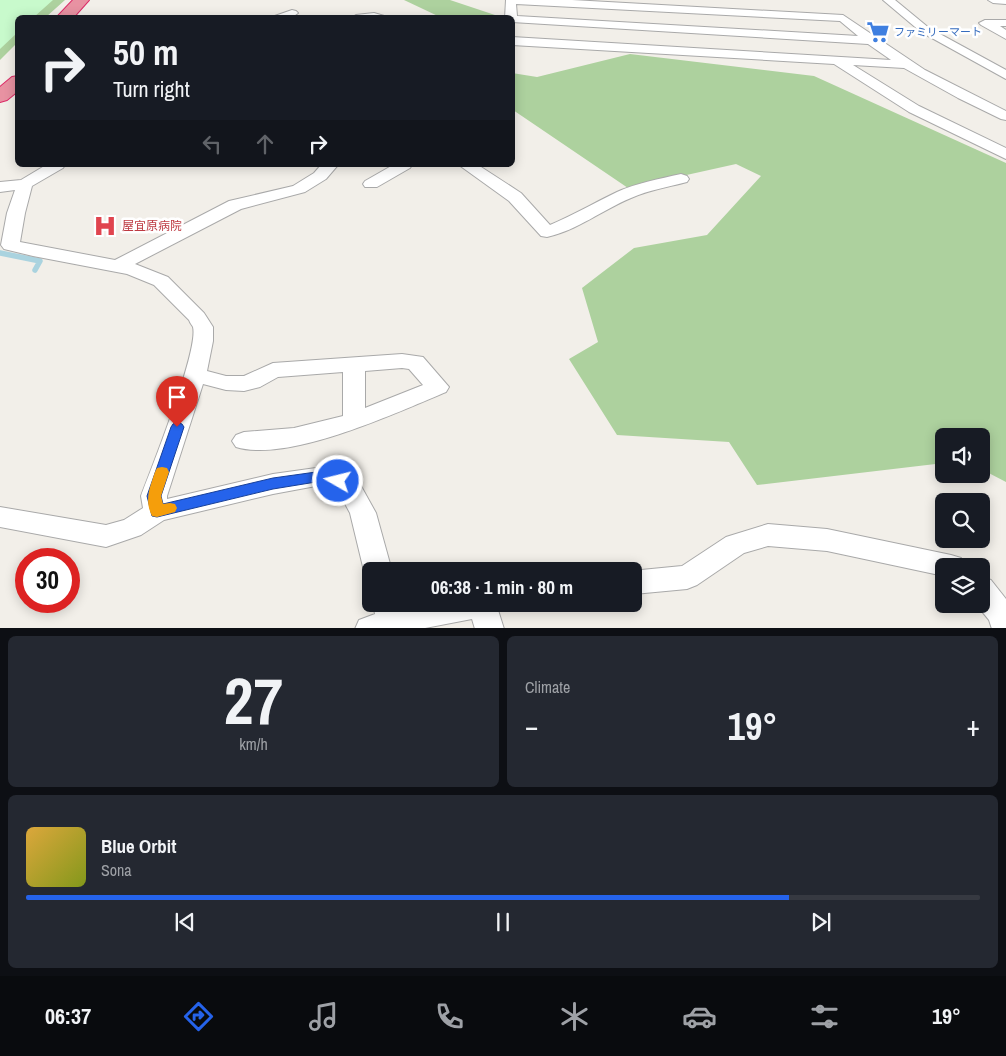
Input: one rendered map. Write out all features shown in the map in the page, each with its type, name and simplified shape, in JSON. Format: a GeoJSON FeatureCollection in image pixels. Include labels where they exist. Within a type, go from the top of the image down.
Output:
{"type":"FeatureCollection","features":[{"type":"Feature","properties":{"kind":"highway"},"geometry":{"type":"LineString","coordinates":[[69,15],[89,3]]}},
{"type":"Feature","properties":{"kind":"highway"},"geometry":{"type":"LineString","coordinates":[[85,15],[89,3]]}},
{"type":"Feature","properties":{"kind":"highway"},"geometry":{"type":"LineString","coordinates":[[0,96],[10,74]]}},
{"type":"Feature","properties":{"kind":"street"},"geometry":{"type":"LineString","coordinates":[[512,15],[511,0],[680,5],[843,18],[869,40],[906,64],[943,85],[1006,116]]}},
{"type":"Feature","properties":{"kind":"street"},"geometry":{"type":"LineString","coordinates":[[888,0],[925,30],[1006,75]]}},
{"type":"Feature","properties":{"kind":"street"},"geometry":{"type":"LineString","coordinates":[[993,0],[1006,1]]}},
{"type":"Feature","properties":{"kind":"street"},"geometry":{"type":"LineString","coordinates":[[680,5],[680,51]]}},
{"type":"Feature","properties":{"kind":"street"},"geometry":{"type":"LineString","coordinates":[[285,15],[292,13]]}},
{"type":"Feature","properties":{"kind":"street"},"geometry":{"type":"LineString","coordinates":[[515,18],[869,40]]}},
{"type":"Feature","properties":{"kind":"street"},"geometry":{"type":"LineString","coordinates":[[1006,23],[984,23],[1006,35]]}},
{"type":"Feature","properties":{"kind":"street"},"geometry":{"type":"LineString","coordinates":[[515,41],[906,64]]}},
{"type":"Feature","properties":{"kind":"street"},"geometry":{"type":"LineString","coordinates":[[837,61],[878,89],[914,109],[1006,154]]}},
{"type":"Feature","properties":{"kind":"street"},"geometry":{"type":"LineString","coordinates":[[0,187],[26,184],[54,167]]}},
{"type":"Feature","properties":{"kind":"street"},"geometry":{"type":"LineString","coordinates":[[116,267],[235,205],[299,189],[320,176],[328,167]]}},
{"type":"Feature","properties":{"kind":"street"},"geometry":{"type":"LineString","coordinates":[[371,184],[401,167]]}},
{"type":"Feature","properties":{"kind":"street"},"geometry":{"type":"LineString","coordinates":[[470,167],[515,197],[547,232],[584,217],[624,195],[652,185],[681,178]]}},
{"type":"Feature","properties":{"kind":"street"},"geometry":{"type":"LineString","coordinates":[[26,184],[16,213],[10,245],[33,252],[116,267],[132,268],[161,281],[197,317],[203,327],[203,341],[195,375],[154,496],[157,512]]}},
{"type":"Feature","properties":{"kind":"street"},"geometry":{"type":"LineString","coordinates":[[195,375],[236,386],[263,378],[273,370],[402,361],[415,362],[438,387],[354,421],[297,436],[265,441],[244,440]]}},
{"type":"Feature","properties":{"kind":"street"},"geometry":{"type":"LineString","coordinates":[[354,364],[354,421]]}},
{"type":"Feature","properties":{"kind":"street"},"geometry":{"type":"LineString","coordinates":[[0,517],[106,536],[132,528],[157,512],[273,484],[316,477],[338,481],[352,493],[363,513],[376,562]]}},
{"type":"Feature","properties":{"kind":"street"},"geometry":{"type":"LineString","coordinates":[[642,581],[687,576],[735,545],[768,536],[827,540],[935,563]]}},
{"type":"Feature","properties":{"kind":"street"},"geometry":{"type":"LineString","coordinates":[[990,601],[1000,614],[1006,628]]}},
{"type":"Feature","properties":{"kind":"street"},"geometry":{"type":"LineString","coordinates":[[382,618],[486,612]]}},
{"type":"Feature","properties":{"kind":"green space"},"geometry":{"type":"Polygon","coordinates":[[[0,0],[53,0],[36,15],[15,15],[15,35],[0,49],[0,0]]]}},
{"type":"Feature","properties":{"kind":"green space"},"geometry":{"type":"Polygon","coordinates":[[[41,0],[65,0],[48,15],[17,15],[41,0]]]}},
{"type":"Feature","properties":{"kind":"green space"},"geometry":{"type":"Polygon","coordinates":[[[404,0],[450,0],[495,15],[436,15],[404,0]]]}},
{"type":"Feature","properties":{"kind":"green space"},"geometry":{"type":"Polygon","coordinates":[[[15,16],[15,45],[0,60],[0,26],[15,16]]]}},
{"type":"Feature","properties":{"kind":"green space"},"geometry":{"type":"Polygon","coordinates":[[[630,54],[814,76],[1006,163],[1006,482],[990,474],[990,428],[935,428],[935,464],[757,485],[729,442],[617,435],[569,359],[598,342],[582,288],[634,248],[707,235],[761,176],[736,164],[628,188],[515,111],[515,73],[537,77],[630,54]]]}},
{"type":"Feature","properties":{"kind":"waterway"},"geometry":{"type":"LineString","coordinates":[[0,253],[40,261],[35,270]]}},
{"type":"Feature","properties":{"kind":"slow traffic"},"geometry":{"type":"LineString","coordinates":[[162,472],[154,496],[157,512],[170,508]]}},
{"type":"Feature","properties":{"kind":"place","name":"ファミリーマート"},"geometry":{"type":"Point","coordinates":[878,32]}},
{"type":"Feature","properties":{"kind":"place","name":"屋宜原病院"},"geometry":{"type":"Point","coordinates":[105,226]}},
{"type":"Feature","properties":{"kind":"route"},"geometry":{"type":"LineString","coordinates":[[177,427],[154,496],[157,512],[273,484],[316,477],[338,481]]}}]}
